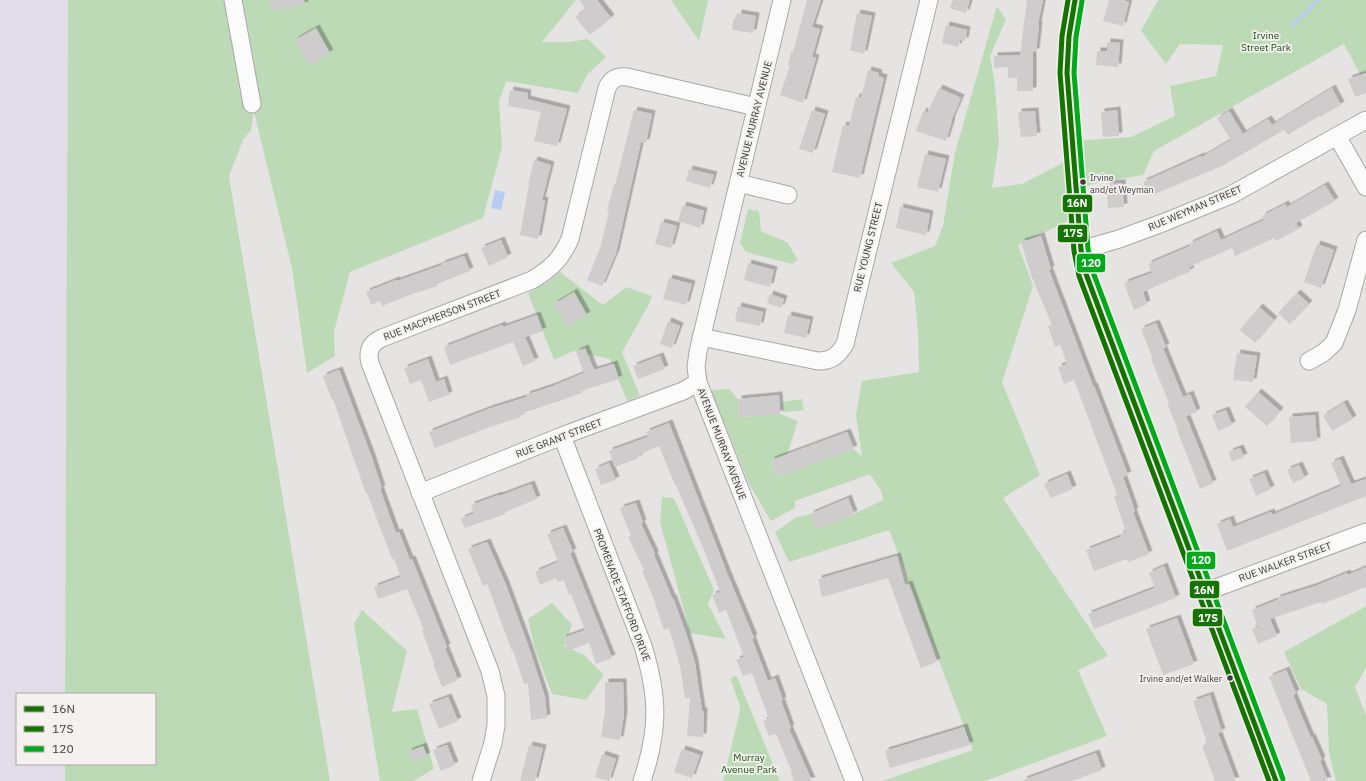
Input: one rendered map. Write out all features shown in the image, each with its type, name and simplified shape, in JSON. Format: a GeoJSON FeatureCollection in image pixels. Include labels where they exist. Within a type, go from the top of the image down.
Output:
{"type":"FeatureCollection","features":[{"type":"Feature","properties":{"kind":"street"},"geometry":{"type":"LineString","coordinates":[[233,0],[252,104]]}},
{"type":"Feature","properties":{"kind":"street","name":"AVENUE MURRAY AVENUE"},"geometry":{"type":"LineString","coordinates":[[782,0],[701,337],[696,367],[698,382],[854,781]]}},
{"type":"Feature","properties":{"kind":"street","name":"RUE YOUNG STREET"},"geometry":{"type":"LineString","coordinates":[[701,337],[818,361],[832,359],[842,350],[845,344],[929,0]]}},
{"type":"Feature","properties":{"kind":"street"},"geometry":{"type":"LineString","coordinates":[[1075,0],[1070,23],[1067,50],[1067,73],[1081,250],[1086,274],[1276,781]]}},
{"type":"Feature","properties":{"kind":"street","name":"RUE MACPHERSON STREET"},"geometry":{"type":"LineString","coordinates":[[481,781],[493,743],[496,725],[496,696],[490,671],[370,363],[368,357],[372,345],[382,338],[532,280],[546,272],[556,262],[565,252],[570,239],[607,88],[613,80],[622,76],[756,107]]}},
{"type":"Feature","properties":{"kind":"street","name":"RUE WEYMAN STREET"},"geometry":{"type":"LineString","coordinates":[[1081,250],[1120,239],[1230,195],[1366,120]]}},
{"type":"Feature","properties":{"kind":"street"},"geometry":{"type":"LineString","coordinates":[[1337,136],[1366,187]]}},
{"type":"Feature","properties":{"kind":"street"},"geometry":{"type":"LineString","coordinates":[[738,183],[788,195]]}},
{"type":"Feature","properties":{"kind":"street"},"geometry":{"type":"LineString","coordinates":[[1309,361],[1322,354],[1334,343],[1347,310],[1366,240]]}},
{"type":"Feature","properties":{"kind":"street","name":"RUE GRANT STREET"},"geometry":{"type":"LineString","coordinates":[[420,493],[562,436],[683,391],[698,382]]}},
{"type":"Feature","properties":{"kind":"street","name":"PROMENADE STAFFORD DRIVE"},"geometry":{"type":"LineString","coordinates":[[562,436],[644,646],[652,675],[656,716],[649,758],[642,781]]}},
{"type":"Feature","properties":{"kind":"street","name":"RUE WALKER STREET"},"geometry":{"type":"LineString","coordinates":[[1205,592],[1366,532]]}},
{"type":"Feature","properties":{"kind":"shaded area"},"geometry":{"type":"Polygon","coordinates":[[[0,0],[68,0],[65,693],[16,693],[16,765],[65,765],[65,781],[0,781],[0,0]]]}},
{"type":"Feature","properties":{"kind":"green space"},"geometry":{"type":"Polygon","coordinates":[[[68,0],[576,0],[542,42],[568,42],[588,39],[606,57],[587,75],[578,93],[506,81],[499,102],[502,147],[483,218],[350,272],[334,332],[335,356],[307,373],[292,268],[253,108],[251,130],[243,140],[229,176],[330,781],[65,781],[65,765],[156,765],[156,693],[65,693],[68,0]]]}},
{"type":"Feature","properties":{"kind":"green space"},"geometry":{"type":"Polygon","coordinates":[[[671,0],[708,0],[699,41],[671,0]]]}},
{"type":"Feature","properties":{"kind":"green space","name":"Irvine Street Park"},"geometry":{"type":"Polygon","coordinates":[[[1158,0],[1366,0],[1366,71],[1361,76],[1344,44],[1154,151],[1143,175],[1092,184],[1077,191],[1079,216],[1018,245],[1033,286],[1002,382],[1040,475],[1003,498],[1108,656],[1078,670],[1107,736],[985,781],[882,781],[973,750],[889,530],[789,562],[775,532],[795,518],[810,514],[817,529],[883,500],[881,491],[870,474],[795,501],[795,508],[771,521],[748,482],[711,390],[729,389],[738,399],[739,417],[780,414],[798,421],[787,455],[771,461],[777,477],[854,449],[862,457],[856,415],[862,381],[919,372],[918,331],[914,292],[891,263],[935,246],[943,226],[955,153],[997,6],[1006,20],[990,56],[995,86],[999,143],[992,188],[1022,184],[1074,157],[1073,141],[1131,137],[1175,116],[1170,86],[1216,76],[1223,45],[1180,44],[1166,64],[1141,31],[1158,0]]]}},
{"type":"Feature","properties":{"kind":"green space"},"geometry":{"type":"Polygon","coordinates":[[[748,209],[759,211],[761,231],[787,242],[798,260],[792,264],[746,252],[740,243],[748,209]]]}},
{"type":"Feature","properties":{"kind":"green space"},"geometry":{"type":"Polygon","coordinates":[[[560,272],[603,305],[626,287],[652,296],[622,352],[640,396],[627,401],[610,359],[573,351],[554,360],[528,293],[546,283],[560,272]]]}},
{"type":"Feature","properties":{"kind":"green space"},"geometry":{"type":"Polygon","coordinates":[[[802,399],[804,410],[783,412],[782,402],[802,399]]]}},
{"type":"Feature","properties":{"kind":"green space"},"geometry":{"type":"Polygon","coordinates":[[[662,497],[674,498],[714,590],[708,604],[726,639],[690,633],[660,522],[662,497]]]}},
{"type":"Feature","properties":{"kind":"green space"},"geometry":{"type":"Polygon","coordinates":[[[552,603],[572,625],[564,646],[584,655],[604,675],[586,700],[552,694],[535,649],[528,619],[552,603]]]}},
{"type":"Feature","properties":{"kind":"green space"},"geometry":{"type":"Polygon","coordinates":[[[1366,606],[1366,668],[1355,687],[1366,715],[1366,781],[1336,781],[1329,753],[1327,704],[1301,689],[1284,652],[1366,606]]]}},
{"type":"Feature","properties":{"kind":"green space"},"geometry":{"type":"Polygon","coordinates":[[[362,610],[407,651],[392,712],[417,709],[434,769],[413,781],[380,781],[354,624],[362,610]]]}},
{"type":"Feature","properties":{"kind":"green space","name":"Murray Avenue Park"},"geometry":{"type":"Polygon","coordinates":[[[732,677],[737,677],[780,781],[723,781],[739,715],[740,706],[731,680],[732,677]]]}},
{"type":"Feature","properties":{"kind":"water"},"geometry":{"type":"Polygon","coordinates":[[[495,190],[505,192],[501,210],[491,208],[495,190]]]}},
{"type":"Feature","properties":{"kind":"building"},"geometry":{"type":"Polygon","coordinates":[[[270,0],[304,0],[305,5],[272,11],[270,0]]]}},
{"type":"Feature","properties":{"kind":"building"},"geometry":{"type":"Polygon","coordinates":[[[579,0],[597,0],[611,18],[590,35],[575,17],[586,9],[579,0]]]}},
{"type":"Feature","properties":{"kind":"building"},"geometry":{"type":"Polygon","coordinates":[[[807,0],[821,0],[812,27],[820,29],[812,57],[816,58],[803,103],[780,95],[790,65],[788,65],[791,52],[793,52],[807,0]]]}},
{"type":"Feature","properties":{"kind":"building"},"geometry":{"type":"Polygon","coordinates":[[[953,0],[970,0],[966,13],[950,8],[953,0]]]}},
{"type":"Feature","properties":{"kind":"building"},"geometry":{"type":"Polygon","coordinates":[[[1027,0],[1043,0],[1038,24],[1036,52],[1033,52],[1033,91],[1017,91],[1017,78],[1008,78],[1008,67],[994,68],[994,56],[1020,55],[1027,0]]]}},
{"type":"Feature","properties":{"kind":"building"},"geometry":{"type":"Polygon","coordinates":[[[1109,0],[1123,0],[1129,2],[1123,26],[1103,21],[1109,0]]]}},
{"type":"Feature","properties":{"kind":"building"},"geometry":{"type":"Polygon","coordinates":[[[738,13],[756,16],[753,33],[732,30],[734,17],[738,18],[738,13]]]}},
{"type":"Feature","properties":{"kind":"building"},"geometry":{"type":"Polygon","coordinates":[[[857,13],[872,16],[864,54],[850,50],[857,13]]]}},
{"type":"Feature","properties":{"kind":"building"},"geometry":{"type":"Polygon","coordinates":[[[946,25],[967,30],[965,41],[960,40],[958,47],[942,43],[946,25]]]}},
{"type":"Feature","properties":{"kind":"building"},"geometry":{"type":"Polygon","coordinates":[[[316,28],[330,53],[309,65],[295,40],[316,28]]]}},
{"type":"Feature","properties":{"kind":"building"},"geometry":{"type":"Polygon","coordinates":[[[1107,42],[1120,43],[1118,67],[1096,65],[1097,51],[1107,51],[1107,42]]]}},
{"type":"Feature","properties":{"kind":"building"},"geometry":{"type":"Polygon","coordinates":[[[868,70],[879,73],[878,76],[884,78],[860,178],[832,172],[843,125],[849,126],[856,97],[861,98],[868,70]]]}},
{"type":"Feature","properties":{"kind":"building"},"geometry":{"type":"Polygon","coordinates":[[[1366,73],[1366,93],[1355,97],[1348,79],[1366,73]]]}},
{"type":"Feature","properties":{"kind":"building"},"geometry":{"type":"Polygon","coordinates":[[[939,88],[961,98],[951,121],[946,141],[916,131],[923,111],[927,113],[939,88]]]}},
{"type":"Feature","properties":{"kind":"building"},"geometry":{"type":"Polygon","coordinates":[[[1332,88],[1341,105],[1320,117],[1319,116],[1288,135],[1284,130],[1222,166],[1150,196],[1143,182],[1201,156],[1202,157],[1231,140],[1217,118],[1229,111],[1243,134],[1268,119],[1272,125],[1332,88]]]}},
{"type":"Feature","properties":{"kind":"building"},"geometry":{"type":"Polygon","coordinates":[[[510,90],[528,93],[527,99],[567,109],[557,146],[534,141],[541,112],[508,106],[510,90]]]}},
{"type":"Feature","properties":{"kind":"building"},"geometry":{"type":"Polygon","coordinates":[[[634,110],[652,114],[646,143],[641,142],[616,253],[602,286],[587,280],[600,248],[609,212],[607,211],[634,110]]]}},
{"type":"Feature","properties":{"kind":"building"},"geometry":{"type":"Polygon","coordinates":[[[812,110],[825,114],[813,153],[799,149],[812,110]]]}},
{"type":"Feature","properties":{"kind":"building"},"geometry":{"type":"Polygon","coordinates":[[[1117,110],[1119,136],[1103,137],[1101,112],[1117,110]]]}},
{"type":"Feature","properties":{"kind":"building"},"geometry":{"type":"Polygon","coordinates":[[[1035,111],[1037,136],[1021,137],[1018,112],[1035,111]]]}},
{"type":"Feature","properties":{"kind":"building"},"geometry":{"type":"Polygon","coordinates":[[[925,154],[946,159],[938,192],[917,187],[925,154]]]}},
{"type":"Feature","properties":{"kind":"building"},"geometry":{"type":"Polygon","coordinates":[[[534,160],[551,165],[542,200],[545,201],[538,239],[520,235],[528,184],[534,160]]]}},
{"type":"Feature","properties":{"kind":"building"},"geometry":{"type":"Polygon","coordinates":[[[689,169],[714,175],[710,188],[686,181],[689,169]]]}},
{"type":"Feature","properties":{"kind":"building"},"geometry":{"type":"Polygon","coordinates":[[[1122,183],[1124,207],[1108,208],[1106,184],[1122,183]]]}},
{"type":"Feature","properties":{"kind":"building"},"geometry":{"type":"Polygon","coordinates":[[[1325,185],[1335,201],[1296,223],[1299,229],[1276,241],[1274,238],[1235,256],[1232,248],[1189,267],[1191,271],[1143,292],[1147,304],[1134,310],[1124,283],[1152,273],[1148,264],[1190,246],[1189,244],[1217,231],[1221,240],[1264,220],[1262,216],[1285,204],[1287,207],[1325,185]]]}},
{"type":"Feature","properties":{"kind":"building"},"geometry":{"type":"Polygon","coordinates":[[[683,205],[704,211],[700,228],[678,221],[683,205]]]}},
{"type":"Feature","properties":{"kind":"building"},"geometry":{"type":"Polygon","coordinates":[[[900,207],[930,214],[926,235],[896,228],[900,207]]]}},
{"type":"Feature","properties":{"kind":"building"},"geometry":{"type":"Polygon","coordinates":[[[661,222],[677,226],[671,248],[655,244],[661,222]]]}},
{"type":"Feature","properties":{"kind":"building"},"geometry":{"type":"Polygon","coordinates":[[[1041,236],[1051,269],[1049,270],[1128,475],[1123,477],[1135,511],[1133,512],[1149,554],[1128,562],[1127,559],[1094,571],[1086,550],[1120,537],[1120,534],[1126,532],[1114,496],[1117,495],[1074,380],[1064,384],[1058,367],[1067,364],[1060,345],[1055,347],[1048,326],[1052,325],[1031,275],[1021,242],[1041,236]]]}},
{"type":"Feature","properties":{"kind":"building"},"geometry":{"type":"Polygon","coordinates":[[[501,240],[508,257],[489,266],[481,248],[501,240]]]}},
{"type":"Feature","properties":{"kind":"building"},"geometry":{"type":"Polygon","coordinates":[[[1317,244],[1334,250],[1321,288],[1304,282],[1317,244]]]}},
{"type":"Feature","properties":{"kind":"building"},"geometry":{"type":"Polygon","coordinates":[[[464,256],[470,271],[437,284],[438,286],[382,306],[380,301],[371,305],[366,292],[464,256]]]}},
{"type":"Feature","properties":{"kind":"building"},"geometry":{"type":"Polygon","coordinates":[[[748,263],[774,270],[770,287],[744,280],[748,263]]]}},
{"type":"Feature","properties":{"kind":"building"},"geometry":{"type":"Polygon","coordinates":[[[669,278],[692,284],[686,305],[663,299],[669,278]]]}},
{"type":"Feature","properties":{"kind":"building"},"geometry":{"type":"Polygon","coordinates":[[[574,292],[587,315],[567,327],[554,304],[574,292]]]}},
{"type":"Feature","properties":{"kind":"building"},"geometry":{"type":"Polygon","coordinates":[[[1297,293],[1309,304],[1290,324],[1278,313],[1297,293]]]}},
{"type":"Feature","properties":{"kind":"building"},"geometry":{"type":"Polygon","coordinates":[[[770,294],[784,299],[781,308],[767,303],[770,294]]]}},
{"type":"Feature","properties":{"kind":"building"},"geometry":{"type":"Polygon","coordinates":[[[738,306],[763,312],[760,326],[735,321],[738,306]]]}},
{"type":"Feature","properties":{"kind":"building"},"geometry":{"type":"Polygon","coordinates":[[[1259,307],[1274,320],[1255,343],[1240,330],[1259,307]]]}},
{"type":"Feature","properties":{"kind":"building"},"geometry":{"type":"Polygon","coordinates":[[[537,315],[543,331],[525,337],[535,361],[523,366],[513,342],[450,365],[444,347],[502,325],[503,327],[537,315]]]}},
{"type":"Feature","properties":{"kind":"building"},"geometry":{"type":"Polygon","coordinates":[[[788,315],[810,320],[806,338],[784,333],[788,315]]]}},
{"type":"Feature","properties":{"kind":"building"},"geometry":{"type":"Polygon","coordinates":[[[668,321],[680,326],[672,348],[660,344],[668,321]]]}},
{"type":"Feature","properties":{"kind":"building"},"geometry":{"type":"Polygon","coordinates":[[[1156,323],[1166,347],[1163,348],[1183,397],[1190,394],[1197,412],[1186,416],[1213,483],[1200,489],[1167,403],[1169,403],[1151,359],[1153,359],[1141,329],[1156,323]]]}},
{"type":"Feature","properties":{"kind":"building"},"geometry":{"type":"Polygon","coordinates":[[[585,348],[594,370],[614,364],[619,379],[581,391],[582,393],[520,414],[521,417],[435,448],[429,432],[491,408],[527,397],[526,395],[584,373],[576,352],[585,348]]]}},
{"type":"Feature","properties":{"kind":"building"},"geometry":{"type":"Polygon","coordinates":[[[1237,353],[1257,356],[1253,382],[1233,380],[1237,353]]]}},
{"type":"Feature","properties":{"kind":"building"},"geometry":{"type":"Polygon","coordinates":[[[660,356],[665,369],[638,379],[633,366],[660,356]]]}},
{"type":"Feature","properties":{"kind":"building"},"geometry":{"type":"Polygon","coordinates":[[[428,359],[436,382],[444,379],[449,395],[429,402],[421,380],[410,384],[404,368],[428,359]]]}},
{"type":"Feature","properties":{"kind":"building"},"geometry":{"type":"Polygon","coordinates":[[[339,370],[372,458],[382,489],[380,489],[396,533],[399,532],[410,560],[412,559],[447,647],[445,648],[458,680],[442,687],[422,631],[424,630],[407,589],[378,599],[374,587],[401,577],[394,559],[392,559],[367,493],[366,494],[333,399],[332,400],[323,376],[339,370]]]}},
{"type":"Feature","properties":{"kind":"building"},"geometry":{"type":"Polygon","coordinates":[[[1258,392],[1280,411],[1267,426],[1245,407],[1258,392]]]}},
{"type":"Feature","properties":{"kind":"building"},"geometry":{"type":"Polygon","coordinates":[[[779,395],[780,414],[739,417],[738,399],[779,395]]]}},
{"type":"Feature","properties":{"kind":"building"},"geometry":{"type":"Polygon","coordinates":[[[1344,403],[1353,419],[1332,431],[1323,416],[1344,403]]]}},
{"type":"Feature","properties":{"kind":"building"},"geometry":{"type":"Polygon","coordinates":[[[1226,410],[1232,425],[1218,431],[1212,415],[1226,410]]]}},
{"type":"Feature","properties":{"kind":"building"},"geometry":{"type":"Polygon","coordinates":[[[1315,415],[1317,441],[1291,443],[1289,417],[1315,415]]]}},
{"type":"Feature","properties":{"kind":"building"},"geometry":{"type":"Polygon","coordinates":[[[669,423],[727,573],[754,638],[752,639],[768,681],[775,678],[783,700],[781,701],[791,728],[789,729],[812,781],[794,781],[792,772],[776,734],[769,736],[763,721],[769,719],[752,673],[743,676],[736,660],[744,657],[726,610],[719,613],[712,595],[720,592],[706,555],[659,446],[638,455],[639,458],[615,467],[609,451],[648,437],[646,432],[669,423]]]}},
{"type":"Feature","properties":{"kind":"building"},"geometry":{"type":"Polygon","coordinates":[[[847,432],[854,449],[777,477],[771,460],[847,432]]]}},
{"type":"Feature","properties":{"kind":"building"},"geometry":{"type":"Polygon","coordinates":[[[1240,448],[1244,457],[1232,462],[1229,452],[1240,448]]]}},
{"type":"Feature","properties":{"kind":"building"},"geometry":{"type":"Polygon","coordinates":[[[1340,459],[1351,484],[1366,479],[1366,496],[1227,551],[1217,524],[1230,519],[1233,527],[1271,512],[1272,515],[1341,486],[1331,463],[1340,459]]]}},
{"type":"Feature","properties":{"kind":"building"},"geometry":{"type":"Polygon","coordinates":[[[609,463],[616,480],[601,485],[595,469],[609,463]]]}},
{"type":"Feature","properties":{"kind":"building"},"geometry":{"type":"Polygon","coordinates":[[[1299,465],[1305,478],[1293,483],[1287,470],[1299,465]]]}},
{"type":"Feature","properties":{"kind":"building"},"geometry":{"type":"Polygon","coordinates":[[[1264,473],[1271,489],[1256,496],[1249,479],[1264,473]]]}},
{"type":"Feature","properties":{"kind":"building"},"geometry":{"type":"Polygon","coordinates":[[[1067,474],[1073,489],[1051,498],[1044,484],[1067,474]]]}},
{"type":"Feature","properties":{"kind":"building"},"geometry":{"type":"Polygon","coordinates":[[[531,484],[537,499],[505,512],[505,514],[465,528],[461,519],[474,513],[471,505],[531,484]]]}},
{"type":"Feature","properties":{"kind":"building"},"geometry":{"type":"Polygon","coordinates":[[[848,498],[854,514],[817,529],[810,514],[848,498]]]}},
{"type":"Feature","properties":{"kind":"building"},"geometry":{"type":"Polygon","coordinates":[[[636,503],[643,523],[641,524],[673,598],[695,663],[702,711],[704,711],[703,737],[687,736],[690,698],[685,698],[680,666],[669,628],[664,630],[656,604],[642,571],[644,570],[628,537],[631,536],[620,508],[636,503]]]}},
{"type":"Feature","properties":{"kind":"building"},"geometry":{"type":"Polygon","coordinates":[[[563,528],[573,552],[570,553],[612,658],[596,664],[589,643],[568,651],[563,638],[585,630],[564,580],[557,582],[556,578],[540,585],[535,572],[558,562],[547,534],[563,528]]]}},
{"type":"Feature","properties":{"kind":"building"},"geometry":{"type":"Polygon","coordinates":[[[487,542],[506,585],[528,645],[545,697],[547,718],[531,720],[528,683],[524,684],[513,650],[512,651],[487,584],[483,586],[468,549],[487,542]]]}},
{"type":"Feature","properties":{"kind":"building"},"geometry":{"type":"Polygon","coordinates":[[[897,556],[905,585],[909,584],[937,662],[921,668],[888,578],[822,597],[818,579],[897,556]]]}},
{"type":"Feature","properties":{"kind":"building"},"geometry":{"type":"Polygon","coordinates":[[[1164,566],[1176,598],[1094,629],[1088,614],[1155,588],[1149,573],[1164,566]]]}},
{"type":"Feature","properties":{"kind":"building"},"geometry":{"type":"Polygon","coordinates":[[[1366,567],[1366,587],[1322,604],[1321,602],[1270,619],[1277,636],[1258,644],[1252,629],[1258,627],[1252,610],[1277,600],[1277,598],[1315,586],[1347,573],[1348,575],[1366,567]]]}},
{"type":"Feature","properties":{"kind":"building"},"geometry":{"type":"Polygon","coordinates":[[[1177,618],[1194,664],[1163,675],[1146,629],[1177,618]]]}},
{"type":"Feature","properties":{"kind":"building"},"geometry":{"type":"Polygon","coordinates":[[[1286,670],[1296,693],[1293,695],[1322,760],[1320,761],[1328,781],[1311,781],[1269,677],[1286,670]]]}},
{"type":"Feature","properties":{"kind":"building"},"geometry":{"type":"Polygon","coordinates":[[[605,682],[623,682],[624,715],[620,740],[601,737],[605,711],[605,682]]]}},
{"type":"Feature","properties":{"kind":"building"},"geometry":{"type":"Polygon","coordinates":[[[1210,695],[1222,732],[1218,733],[1236,781],[1215,781],[1202,746],[1207,743],[1193,701],[1210,695]]]}},
{"type":"Feature","properties":{"kind":"building"},"geometry":{"type":"Polygon","coordinates":[[[448,697],[458,721],[439,729],[429,704],[448,697]]]}},
{"type":"Feature","properties":{"kind":"building"},"geometry":{"type":"Polygon","coordinates":[[[964,727],[970,745],[890,768],[885,751],[964,727]]]}},
{"type":"Feature","properties":{"kind":"building"},"geometry":{"type":"Polygon","coordinates":[[[447,745],[455,765],[441,771],[433,750],[447,745]]]}},
{"type":"Feature","properties":{"kind":"building"},"geometry":{"type":"Polygon","coordinates":[[[529,745],[543,748],[535,781],[520,781],[529,745]]]}},
{"type":"Feature","properties":{"kind":"building"},"geometry":{"type":"Polygon","coordinates":[[[423,746],[427,756],[412,762],[408,752],[423,746]]]}},
{"type":"Feature","properties":{"kind":"building"},"geometry":{"type":"Polygon","coordinates":[[[682,749],[700,755],[692,778],[674,772],[682,749]]]}},
{"type":"Feature","properties":{"kind":"building"},"geometry":{"type":"Polygon","coordinates":[[[1096,753],[1102,770],[1072,781],[1023,781],[1023,780],[1096,753]]]}},
{"type":"Feature","properties":{"kind":"building"},"geometry":{"type":"Polygon","coordinates":[[[602,754],[616,759],[609,781],[595,777],[602,754]]]}},
{"type":"Feature","properties":{"kind":"waterway"},"geometry":{"type":"LineString","coordinates":[[1292,26],[1318,0]]}},
{"type":"Feature","properties":{"kind":"transit line","name":"17S"},"geometry":{"type":"LineString","coordinates":[[1068,0],[1062,36],[1060,73],[1074,251],[1079,276],[1269,781]]}},
{"type":"Feature","properties":{"kind":"transit line","name":"16N"},"geometry":{"type":"LineString","coordinates":[[1075,0],[1069,36],[1067,73],[1081,250],[1086,274],[1276,781]]}},
{"type":"Feature","properties":{"kind":"transit line","name":"120"},"geometry":{"type":"LineString","coordinates":[[1082,1],[1076,37],[1074,73],[1088,249],[1093,272],[1283,779]]}},
{"type":"Feature","properties":{"kind":"place","name":"Irvine and/et Weyman"},"geometry":{"type":"Point","coordinates":[1083,182]}},
{"type":"Feature","properties":{"kind":"place","name":"Irvine and/et Walker"},"geometry":{"type":"Point","coordinates":[1230,678]}}]}
